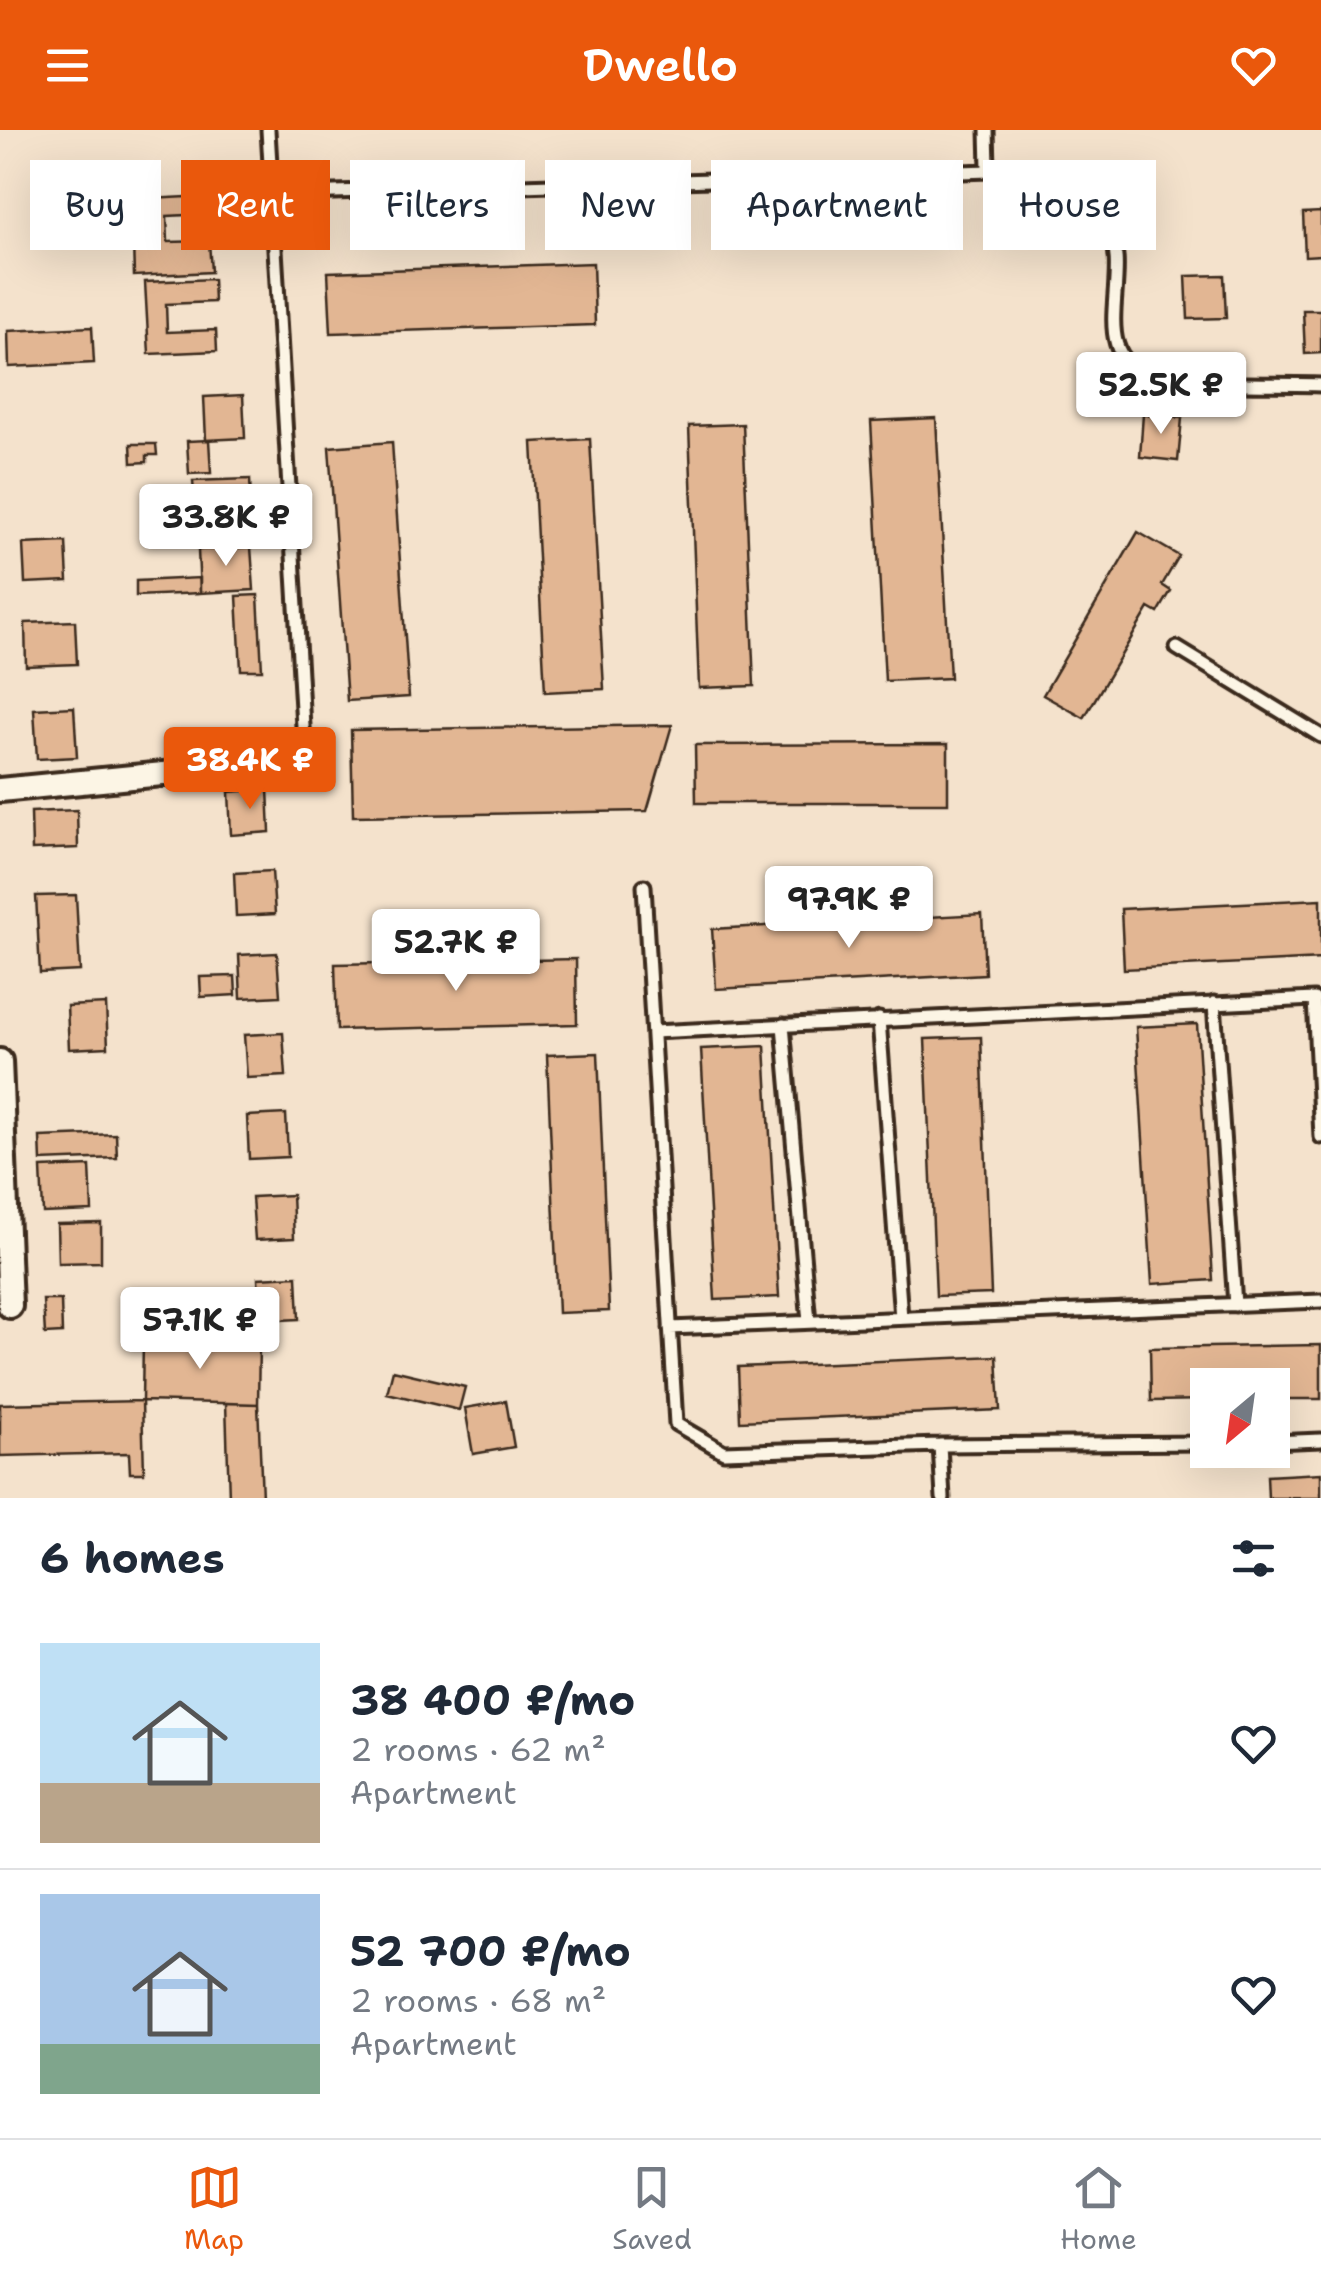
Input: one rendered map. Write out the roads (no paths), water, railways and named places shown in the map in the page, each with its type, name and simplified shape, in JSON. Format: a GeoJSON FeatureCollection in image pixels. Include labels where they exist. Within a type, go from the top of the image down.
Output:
{"type":"FeatureCollection","features":[{"type":"Feature","properties":{"kind":"street"},"geometry":{"type":"LineString","coordinates":[[0,790],[305,760]]}},
{"type":"Feature","properties":{"kind":"street"},"geometry":{"type":"LineString","coordinates":[[0,1062],[10,1306]]}},
{"type":"Feature","properties":{"kind":"lane"},"geometry":{"type":"LineString","coordinates":[[268,130],[270,160]]}},
{"type":"Feature","properties":{"kind":"lane"},"geometry":{"type":"LineString","coordinates":[[987,130],[988,160]]}},
{"type":"Feature","properties":{"kind":"lane"},"geometry":{"type":"LineString","coordinates":[[330,192],[983,168]]}},
{"type":"Feature","properties":{"kind":"lane"},"geometry":{"type":"LineString","coordinates":[[275,250],[305,760]]}},
{"type":"Feature","properties":{"kind":"lane"},"geometry":{"type":"LineString","coordinates":[[1114,250],[1113,336],[1122,359],[1152,376],[1321,385]]}},
{"type":"Feature","properties":{"kind":"lane"},"geometry":{"type":"LineString","coordinates":[[1177,648],[1321,736]]}},
{"type":"Feature","properties":{"kind":"lane"},"geometry":{"type":"LineString","coordinates":[[644,886],[676,1424],[724,1452],[940,1444],[1190,1443]]}},
{"type":"Feature","properties":{"kind":"lane"},"geometry":{"type":"LineString","coordinates":[[653,1032],[1314,1000],[1321,1137]]}},
{"type":"Feature","properties":{"kind":"lane"},"geometry":{"type":"LineString","coordinates":[[1214,1004],[1234,1304]]}},
{"type":"Feature","properties":{"kind":"lane"},"geometry":{"type":"LineString","coordinates":[[879,1020],[901,1318]]}},
{"type":"Feature","properties":{"kind":"lane"},"geometry":{"type":"LineString","coordinates":[[782,1024],[809,1322]]}},
{"type":"Feature","properties":{"kind":"lane"},"geometry":{"type":"LineString","coordinates":[[670,1328],[1321,1301]]}},
{"type":"Feature","properties":{"kind":"lane"},"geometry":{"type":"LineString","coordinates":[[1290,1441],[1321,1440]]}},
{"type":"Feature","properties":{"kind":"lane"},"geometry":{"type":"LineString","coordinates":[[940,1444],[943,1498]]}}]}
